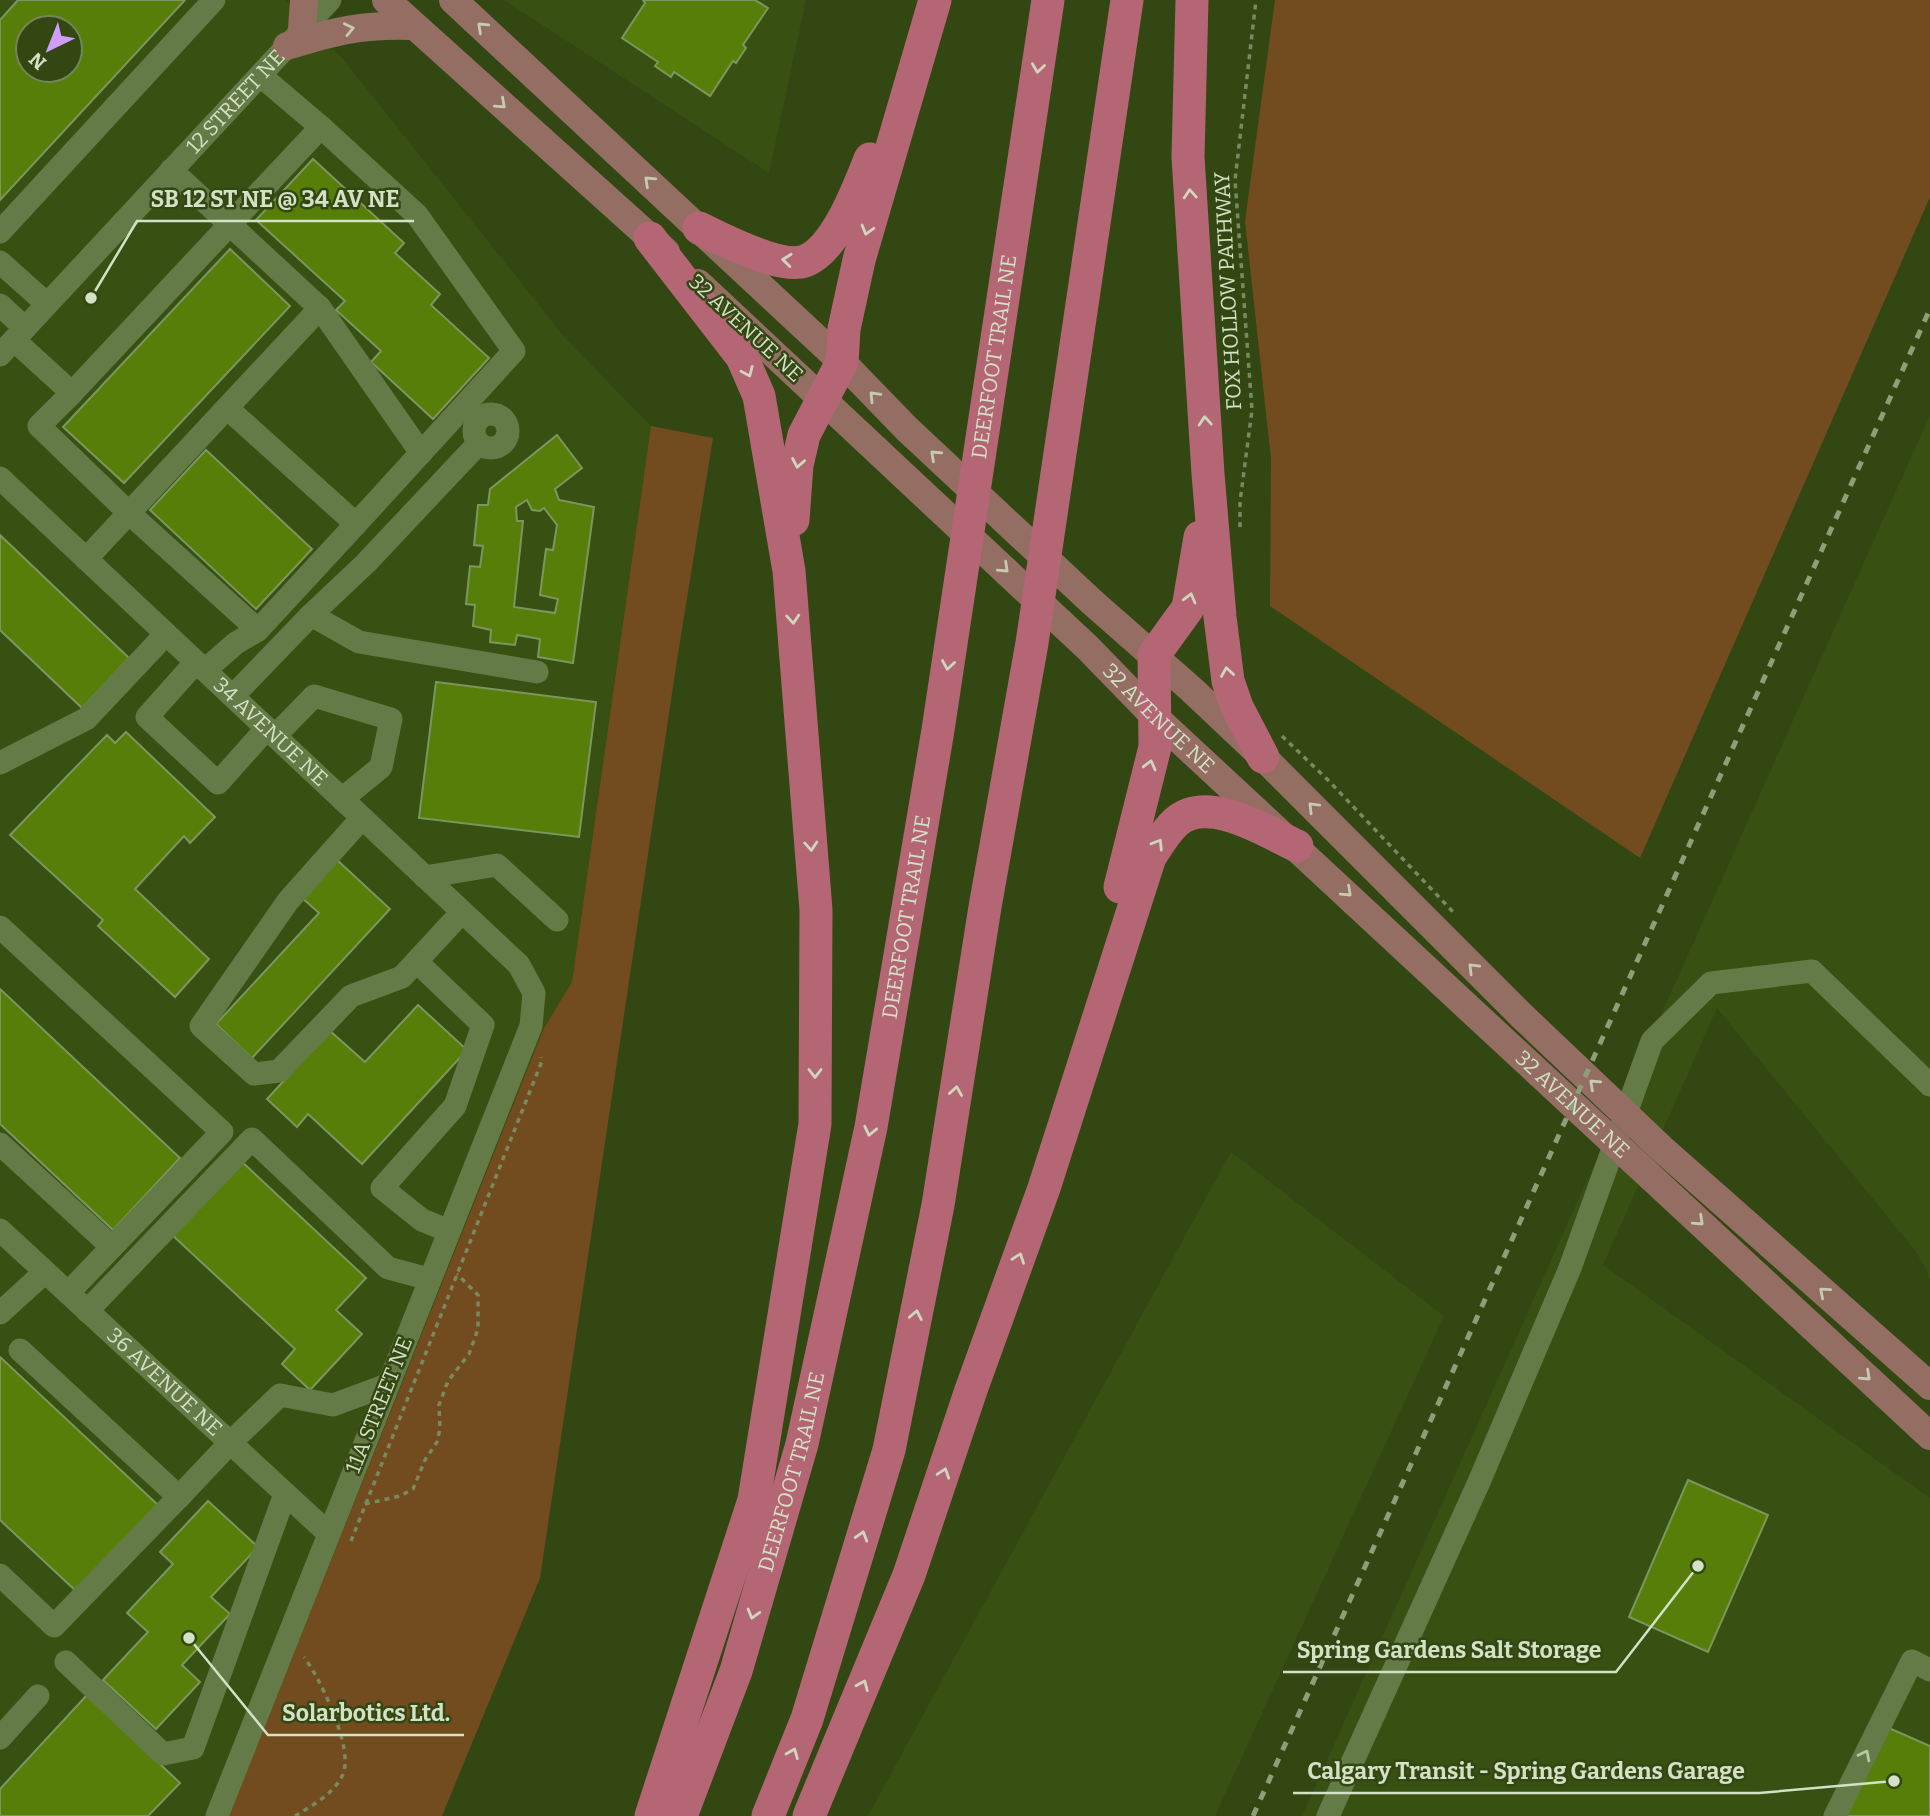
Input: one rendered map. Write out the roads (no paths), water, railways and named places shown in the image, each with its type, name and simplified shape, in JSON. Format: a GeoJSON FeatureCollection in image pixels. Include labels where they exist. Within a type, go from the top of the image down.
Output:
{"type":"FeatureCollection","features":[{"type":"Feature","properties":{"kind":"highway"},"geometry":{"type":"LineString","coordinates":[[699,228],[756,255],[783,261],[804,262],[828,245],[861,182],[933,0]]}},
{"type":"Feature","properties":{"kind":"highway"},"geometry":{"type":"LineString","coordinates":[[789,572],[797,465],[804,435],[842,362],[844,329],[859,260],[933,0]]}},
{"type":"Feature","properties":{"kind":"highway","name":"DEERFOOT TRAIL NE"},"geometry":{"type":"LineString","coordinates":[[681,1816],[736,1671],[802,1444],[871,1127],[940,716],[1048,0]]}},
{"type":"Feature","properties":{"kind":"highway"},"geometry":{"type":"LineString","coordinates":[[768,1816],[807,1719],[888,1450],[938,1205],[985,908],[1032,643],[1127,0]]}},
{"type":"Feature","properties":{"kind":"highway"},"geometry":{"type":"LineString","coordinates":[[1192,0],[1188,157],[1220,617],[1228,681],[1237,707],[1274,741]]}},
{"type":"Feature","properties":{"kind":"highway"},"geometry":{"type":"LineString","coordinates":[[650,238],[742,357],[759,396],[789,572],[816,910],[815,1124],[754,1500],[651,1816]]}},
{"type":"Feature","properties":{"kind":"highway"},"geometry":{"type":"LineString","coordinates":[[1044,1188],[1155,747],[1154,655],[1188,608],[1208,474]]}},
{"type":"Feature","properties":{"kind":"highway"},"geometry":{"type":"LineString","coordinates":[[808,1816],[909,1575],[971,1390],[1044,1188],[1150,857],[1164,835],[1178,820],[1195,813],[1215,811],[1297,846]]}},
{"type":"Feature","properties":{"kind":"main road"},"geometry":{"type":"LineString","coordinates":[[304,0],[295,38],[365,26],[414,26]]}},
{"type":"Feature","properties":{"kind":"main road","name":"32 AVENUE NE"},"geometry":{"type":"LineString","coordinates":[[386,0],[650,238],[1088,648],[1156,718],[1930,1436]]}},
{"type":"Feature","properties":{"kind":"main road","name":"32 AVENUE NE"},"geometry":{"type":"LineString","coordinates":[[453,0],[842,362],[907,429],[1092,602],[1154,655],[1274,741],[1522,1016],[1661,1148],[1930,1386]]}},
{"type":"Feature","properties":{"kind":"street"},"geometry":{"type":"LineString","coordinates":[[0,232],[214,0]]}},
{"type":"Feature","properties":{"kind":"street","name":"12 STREET NE"},"geometry":{"type":"LineString","coordinates":[[13,341],[330,0]]}},
{"type":"Feature","properties":{"kind":"street"},"geometry":{"type":"LineString","coordinates":[[261,76],[417,215],[514,351],[258,630],[200,666],[147,717],[218,783],[314,695],[391,719],[381,767],[342,799]]}},
{"type":"Feature","properties":{"kind":"street"},"geometry":{"type":"LineString","coordinates":[[258,630],[129,513],[39,426],[321,127]]}},
{"type":"Feature","properties":{"kind":"street"},"geometry":{"type":"LineString","coordinates":[[171,170],[320,308],[421,453]]}},
{"type":"Feature","properties":{"kind":"street"},"geometry":{"type":"LineString","coordinates":[[0,262],[47,304]]}},
{"type":"Feature","properties":{"kind":"street"},"geometry":{"type":"LineString","coordinates":[[0,305],[13,341],[72,393]]}},
{"type":"Feature","properties":{"kind":"street"},"geometry":{"type":"LineString","coordinates":[[86,559],[320,308]]}},
{"type":"Feature","properties":{"kind":"street"},"geometry":{"type":"LineString","coordinates":[[226,408],[356,524]]}},
{"type":"Feature","properties":{"kind":"street"},"geometry":{"type":"LineString","coordinates":[[233,696],[311,615],[366,563],[479,443]]}},
{"type":"Feature","properties":{"kind":"street","name":"34 AVENUE NE"},"geometry":{"type":"LineString","coordinates":[[2,482],[519,965],[534,993]]}},
{"type":"Feature","properties":{"kind":"street"},"geometry":{"type":"LineString","coordinates":[[311,615],[359,642],[537,672]]}},
{"type":"Feature","properties":{"kind":"street"},"geometry":{"type":"LineString","coordinates":[[0,763],[86,719],[166,634]]}},
{"type":"Feature","properties":{"kind":"street"},"geometry":{"type":"LineString","coordinates":[[362,818],[288,901],[201,1026],[254,1074],[279,1071],[351,996],[402,978],[462,912]]}},
{"type":"Feature","properties":{"kind":"street"},"geometry":{"type":"LineString","coordinates":[[425,877],[496,865],[557,920]]}},
{"type":"Feature","properties":{"kind":"street"},"geometry":{"type":"LineString","coordinates":[[0,927],[222,1132],[68,1293]]}},
{"type":"Feature","properties":{"kind":"street"},"geometry":{"type":"LineString","coordinates":[[417,961],[483,1025],[455,1107],[383,1188],[422,1220],[449,1231]]}},
{"type":"Feature","properties":{"kind":"street"},"geometry":{"type":"LineString","coordinates":[[1328,1816],[1479,1482],[1570,1268],[1652,1041],[1710,983],[1812,971],[1930,1085]]}},
{"type":"Feature","properties":{"kind":"street","name":"11A STREET NE"},"geometry":{"type":"LineString","coordinates":[[217,1816],[531,1026],[534,993]]}},
{"type":"Feature","properties":{"kind":"street"},"geometry":{"type":"LineString","coordinates":[[87,1311],[252,1139],[387,1268],[429,1279]]}},
{"type":"Feature","properties":{"kind":"street"},"geometry":{"type":"LineString","coordinates":[[0,1144],[112,1247]]}},
{"type":"Feature","properties":{"kind":"street","name":"36 AVENUE NE"},"geometry":{"type":"LineString","coordinates":[[0,1230],[328,1533]]}},
{"type":"Feature","properties":{"kind":"street"},"geometry":{"type":"LineString","coordinates":[[0,1313],[45,1272]]}},
{"type":"Feature","properties":{"kind":"street"},"geometry":{"type":"LineString","coordinates":[[20,1350],[178,1497]]}},
{"type":"Feature","properties":{"kind":"street"},"geometry":{"type":"LineString","coordinates":[[0,1575],[54,1626],[230,1443],[280,1395],[333,1405],[387,1385]]}},
{"type":"Feature","properties":{"kind":"street"},"geometry":{"type":"LineString","coordinates":[[66,1662],[163,1754],[193,1748],[285,1494]]}},
{"type":"Feature","properties":{"kind":"street"},"geometry":{"type":"LineString","coordinates":[[1835,1816],[1921,1665]]}},
{"type":"Feature","properties":{"kind":"street"},"geometry":{"type":"LineString","coordinates":[[0,1738],[38,1696]]}},
{"type":"Feature","properties":{"kind":"railway"},"geometry":{"type":"LineString","coordinates":[[1253,1816],[1930,309]]}},
{"type":"Feature","properties":{"kind":"place","name":"SB 12 ST NE @ 34 AV NE"},"geometry":{"type":"Point","coordinates":[91,298]}},
{"type":"Feature","properties":{"kind":"place","name":"Spring Gardens Salt Storage"},"geometry":{"type":"Point","coordinates":[1698,1566]}},
{"type":"Feature","properties":{"kind":"place","name":"Solarbotics Ltd."},"geometry":{"type":"Point","coordinates":[189,1638]}},
{"type":"Feature","properties":{"kind":"place","name":"Calgary Transit - Spring Gardens Garage"},"geometry":{"type":"Point","coordinates":[1894,1781]}}]}
